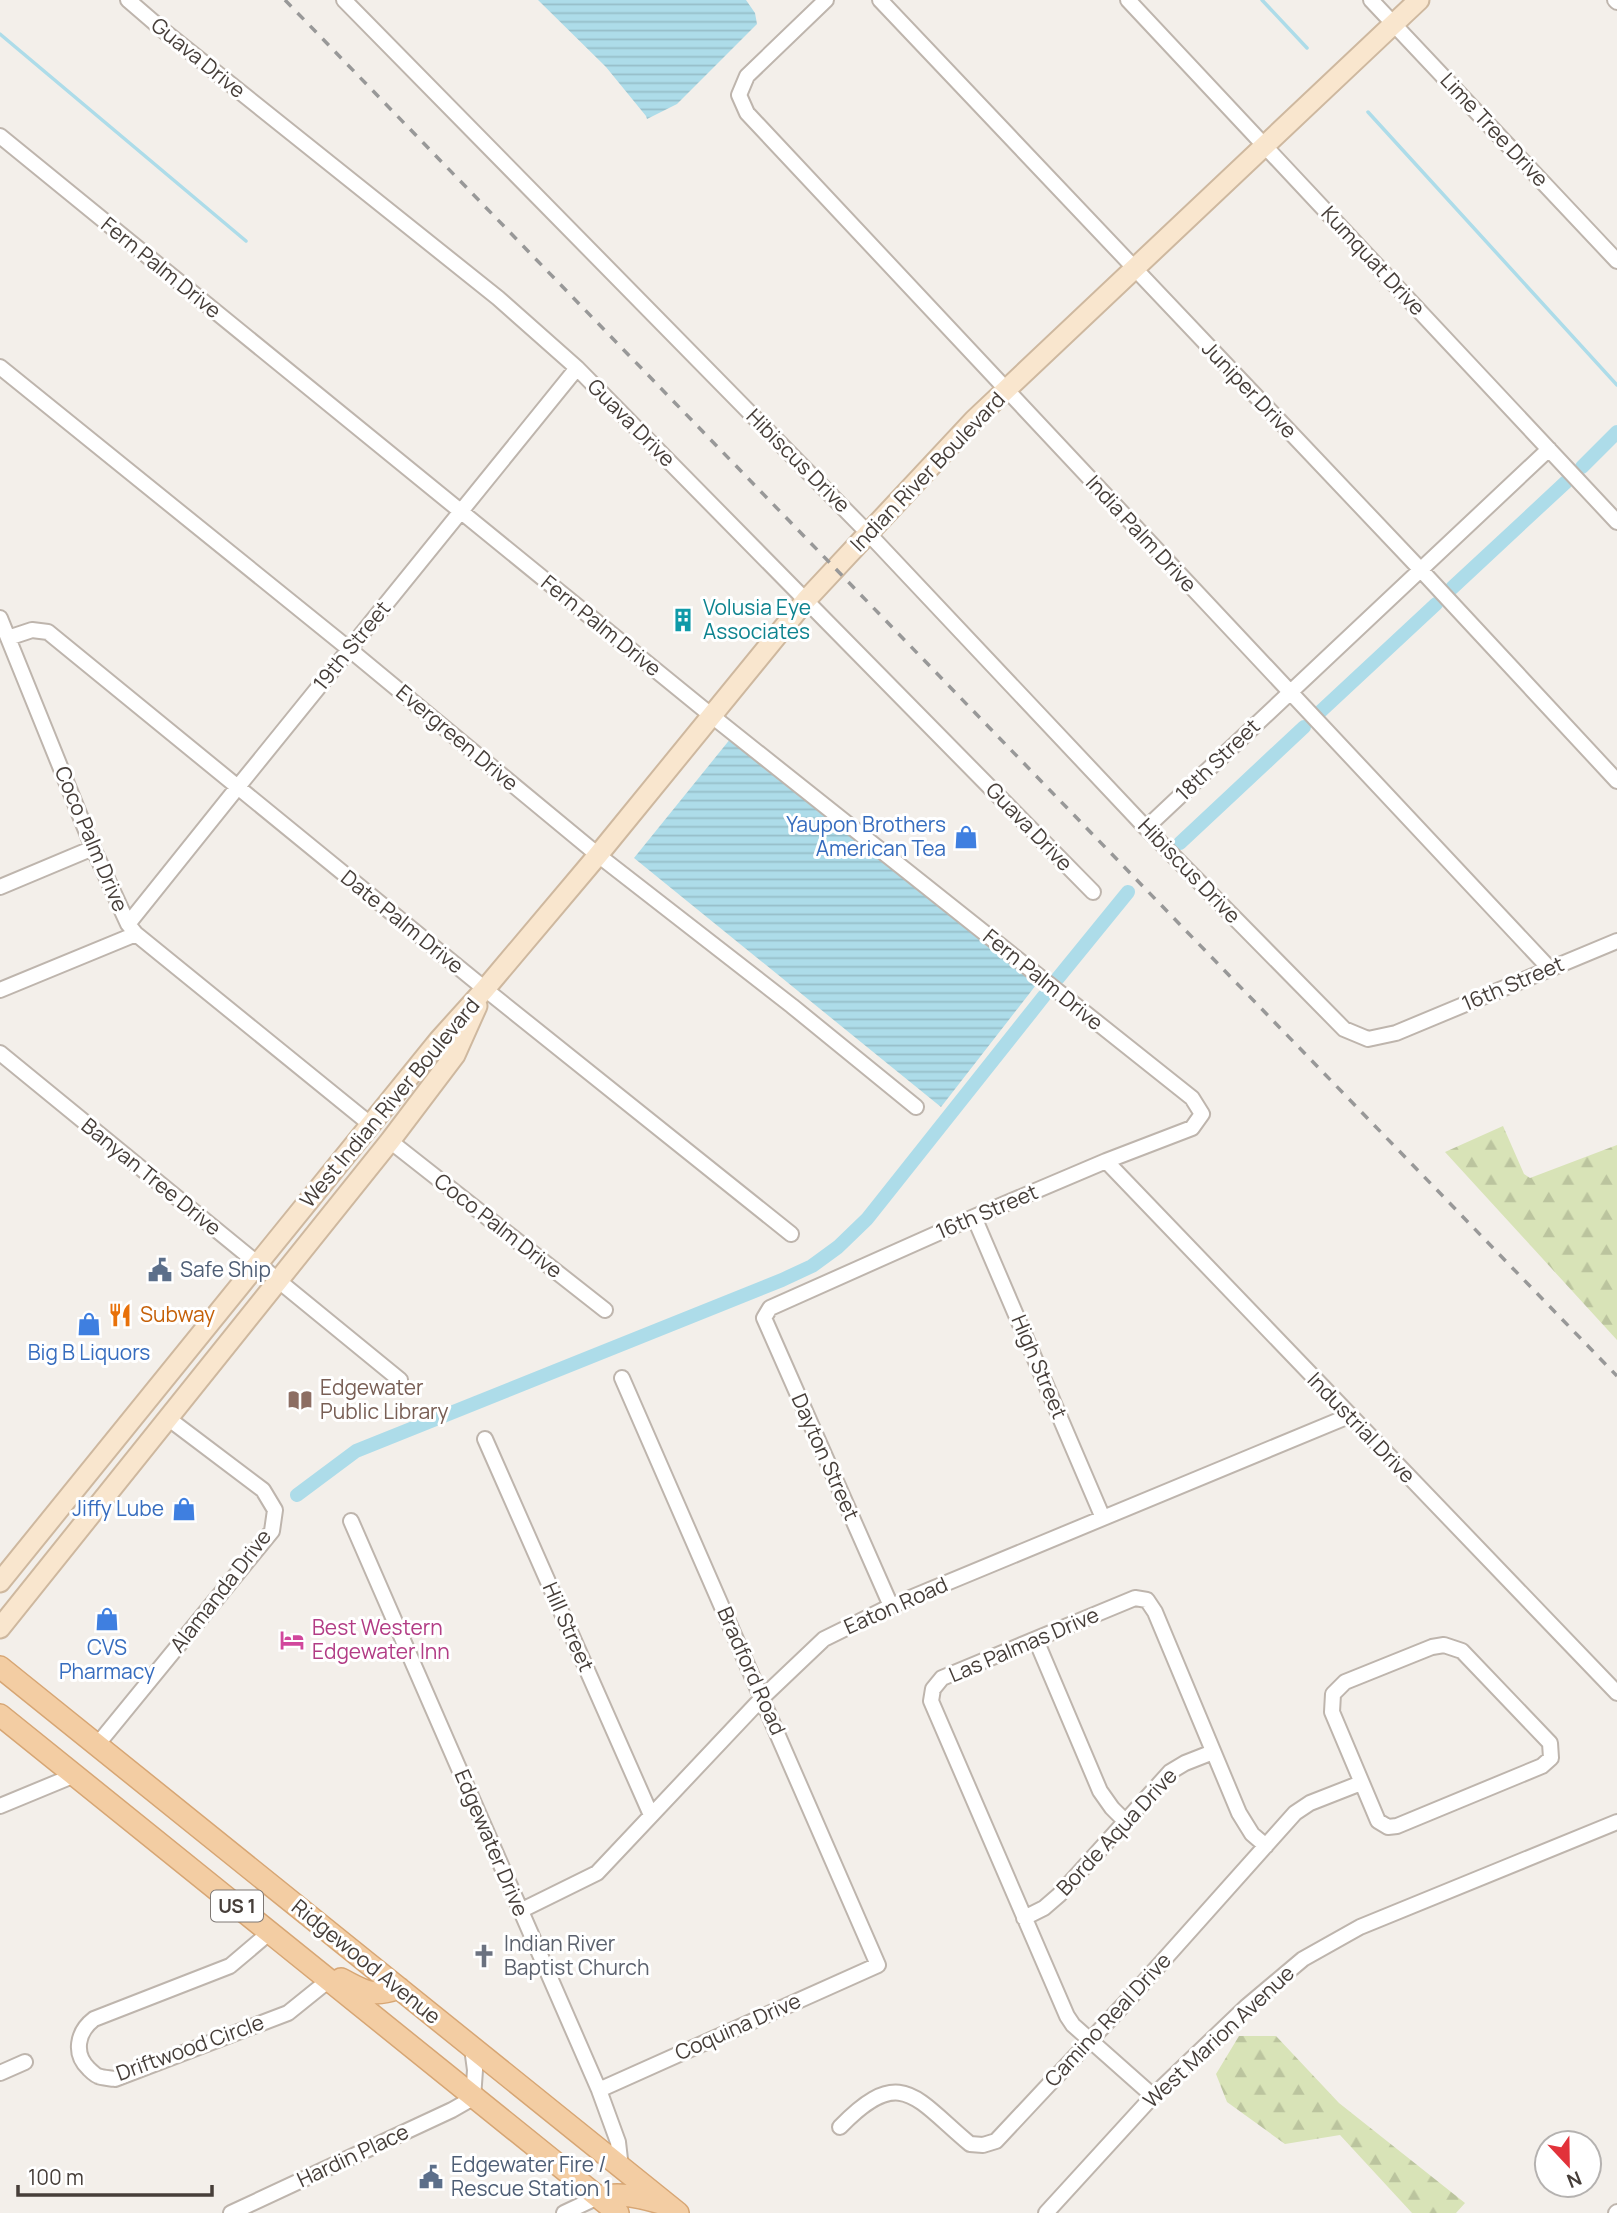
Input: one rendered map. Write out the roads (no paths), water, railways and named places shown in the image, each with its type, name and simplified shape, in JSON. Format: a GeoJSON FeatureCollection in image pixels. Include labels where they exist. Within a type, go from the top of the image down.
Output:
{"type":"FeatureCollection","features":[{"type":"Feature","properties":{"kind":"main road","name":"Indian River Boulevard"},"geometry":{"type":"LineString","coordinates":[[485,989],[806,600],[974,420],[1419,0]]}},
{"type":"Feature","properties":{"kind":"main road","name":"West Indian River Boulevard"},"geometry":{"type":"LineString","coordinates":[[0,1582],[370,1124],[485,989]]}},
{"type":"Feature","properties":{"kind":"main road","name":"West Indian River Boulevard"},"geometry":{"type":"LineString","coordinates":[[0,1628],[390,1141],[455,1055],[485,989]]}},
{"type":"Feature","properties":{"kind":"main road","name":"Ridgewood Avenue"},"geometry":{"type":"LineString","coordinates":[[0,1667],[673,2209]]}},
{"type":"Feature","properties":{"kind":"main road","name":"Ridgewood Avenue"},"geometry":{"type":"LineString","coordinates":[[0,1715],[618,2213]]}},
{"type":"Feature","properties":{"kind":"main road"},"geometry":{"type":"LineString","coordinates":[[307,1963],[364,1991],[382,1994],[399,1988]]}},
{"type":"Feature","properties":{"kind":"main road","name":"Ridgewood Avenue"},"geometry":{"type":"LineString","coordinates":[[598,2197],[625,2194],[673,2209]]}},
{"type":"Feature","properties":{"kind":"street","name":"Guava Drive"},"geometry":{"type":"LineString","coordinates":[[128,0],[498,298],[577,368],[1093,892]]}},
{"type":"Feature","properties":{"kind":"street","name":"Hibiscus Drive"},"geometry":{"type":"LineString","coordinates":[[344,0],[868,533],[1146,828],[1344,1029],[1368,1039]]}},
{"type":"Feature","properties":{"kind":"street","name":"India Palm Drive"},"geometry":{"type":"LineString","coordinates":[[826,0],[747,75],[739,95],[747,113],[1550,969]]}},
{"type":"Feature","properties":{"kind":"street","name":"Juniper Drive"},"geometry":{"type":"LineString","coordinates":[[880,0],[1420,569],[1617,781]]}},
{"type":"Feature","properties":{"kind":"street","name":"Kumquat Drive"},"geometry":{"type":"LineString","coordinates":[[1128,0],[1617,522]]}},
{"type":"Feature","properties":{"kind":"street","name":"Lime Tree Drive"},"geometry":{"type":"LineString","coordinates":[[1371,0],[1617,261]]}},
{"type":"Feature","properties":{"kind":"street","name":"Fern Palm Drive"},"geometry":{"type":"LineString","coordinates":[[0,136],[712,716],[1192,1098],[1202,1114]]}},
{"type":"Feature","properties":{"kind":"street","name":"Evergreen Drive"},"geometry":{"type":"LineString","coordinates":[[0,366],[598,855],[792,1006],[916,1107]]}},
{"type":"Feature","properties":{"kind":"street","name":"19th Street"},"geometry":{"type":"LineString","coordinates":[[0,990],[132,929],[237,788],[577,368]]}},
{"type":"Feature","properties":{"kind":"street","name":"18th Street"},"geometry":{"type":"LineString","coordinates":[[1146,828],[1549,449]]}},
{"type":"Feature","properties":{"kind":"street","name":"Coco Palm Drive"},"geometry":{"type":"LineString","coordinates":[[0,618],[93,848],[132,929],[370,1124]]}},
{"type":"Feature","properties":{"kind":"street","name":"Date Palm Drive"},"geometry":{"type":"LineString","coordinates":[[8,638],[32,630],[48,632],[485,989],[791,1234]]}},
{"type":"Feature","properties":{"kind":"street"},"geometry":{"type":"LineString","coordinates":[[0,887],[93,848]]}},
{"type":"Feature","properties":{"kind":"street","name":"16th Street"},"geometry":{"type":"LineString","coordinates":[[1368,1039],[1396,1033],[1617,941]]}},
{"type":"Feature","properties":{"kind":"street","name":"Banyan Tree Drive"},"geometry":{"type":"LineString","coordinates":[[0,1053],[400,1380]]}},
{"type":"Feature","properties":{"kind":"street","name":"16th Street"},"geometry":{"type":"LineString","coordinates":[[770,1308],[974,1217],[1192,1128],[1202,1114]]}},
{"type":"Feature","properties":{"kind":"street","name":"Coco Palm Drive"},"geometry":{"type":"LineString","coordinates":[[390,1141],[605,1310]]}},
{"type":"Feature","properties":{"kind":"street","name":"Industrial Drive"},"geometry":{"type":"LineString","coordinates":[[1106,1161],[1617,1693]]}},
{"type":"Feature","properties":{"kind":"street","name":"High Street"},"geometry":{"type":"LineString","coordinates":[[974,1217],[1102,1518]]}},
{"type":"Feature","properties":{"kind":"street","name":"Dayton Street"},"geometry":{"type":"LineString","coordinates":[[770,1308],[764,1318],[891,1606]]}},
{"type":"Feature","properties":{"kind":"street","name":"Bradford Road"},"geometry":{"type":"LineString","coordinates":[[622,1378],[878,1965]]}},
{"type":"Feature","properties":{"kind":"street","name":"Eaton Road"},"geometry":{"type":"LineString","coordinates":[[520,1911],[597,1872],[763,1698],[824,1639],[891,1606],[1349,1416]]}},
{"type":"Feature","properties":{"kind":"street","name":"Alamanda Drive"},"geometry":{"type":"LineString","coordinates":[[97,1745],[272,1531],[275,1510],[263,1490],[169,1419]]}},
{"type":"Feature","properties":{"kind":"street","name":"Hill Street"},"geometry":{"type":"LineString","coordinates":[[485,1439],[651,1815]]}},
{"type":"Feature","properties":{"kind":"street","name":"Edgewater Drive"},"geometry":{"type":"LineString","coordinates":[[351,1521],[598,2090],[618,2142],[621,2168]]}},
{"type":"Feature","properties":{"kind":"street","name":"Las Palmas Drive"},"geometry":{"type":"LineString","coordinates":[[1153,2096],[1073,2025],[1067,2016],[931,1701],[933,1689],[942,1678],[1135,1598],[1147,1600],[1155,1612],[1245,1825],[1266,1846]]}},
{"type":"Feature","properties":{"kind":"street"},"geometry":{"type":"LineString","coordinates":[[1036,1640],[1100,1791],[1125,1821]]}},
{"type":"Feature","properties":{"kind":"street"},"geometry":{"type":"LineString","coordinates":[[1444,1645],[1462,1651],[1550,1743],[1551,1758],[1542,1766],[1397,1826],[1388,1827],[1378,1821],[1361,1783],[1332,1712],[1333,1694],[1345,1682],[1432,1647],[1444,1645]]}},
{"type":"Feature","properties":{"kind":"street","name":"Borde Aqua Drive"},"geometry":{"type":"LineString","coordinates":[[1024,1918],[1044,1908],[1059,1895],[1170,1772],[1213,1752]]}},
{"type":"Feature","properties":{"kind":"street"},"geometry":{"type":"LineString","coordinates":[[0,1806],[75,1775]]}},
{"type":"Feature","properties":{"kind":"street","name":"Camino Real Drive"},"geometry":{"type":"LineString","coordinates":[[839,2127],[860,2106],[892,2091],[909,2094],[970,2144],[982,2145],[996,2141],[1295,1813],[1310,1803],[1361,1783]]}},
{"type":"Feature","properties":{"kind":"street","name":"West Marion Avenue"},"geometry":{"type":"LineString","coordinates":[[1046,2213],[1153,2096],[1246,2007],[1303,1959],[1360,1927],[1617,1822]]}},
{"type":"Feature","properties":{"kind":"street","name":"Driftwood Circle"},"geometry":{"type":"LineString","coordinates":[[269,1933],[230,1966],[94,2019],[87,2024],[80,2037],[78,2049],[82,2063],[97,2076],[115,2079],[288,2013],[329,1980]]}},
{"type":"Feature","properties":{"kind":"street","name":"Coquina Drive"},"geometry":{"type":"LineString","coordinates":[[598,2090],[878,1965]]}},
{"type":"Feature","properties":{"kind":"street"},"geometry":{"type":"LineString","coordinates":[[472,2048],[475,2070],[473,2098]]}},
{"type":"Feature","properties":{"kind":"street"},"geometry":{"type":"LineString","coordinates":[[0,2073],[25,2062]]}},
{"type":"Feature","properties":{"kind":"street","name":"Hardin Place"},"geometry":{"type":"LineString","coordinates":[[231,2213],[473,2098]]}},
{"type":"Feature","properties":{"kind":"street"},"geometry":{"type":"LineString","coordinates":[[564,2213],[598,2197]]}},
{"type":"Feature","properties":{"kind":"water"},"geometry":{"type":"Polygon","coordinates":[[[538,0],[746,0],[755,13],[757,24],[677,104],[647,119],[606,67],[538,0]]]}},
{"type":"Feature","properties":{"kind":"water"},"geometry":{"type":"Polygon","coordinates":[[[731,738],[1036,985],[941,1107],[634,858],[731,738]]]}},
{"type":"Feature","properties":{"kind":"waterway"},"geometry":{"type":"LineString","coordinates":[[1262,0],[1307,48]]}},
{"type":"Feature","properties":{"kind":"waterway"},"geometry":{"type":"LineString","coordinates":[[0,34],[246,241]]}},
{"type":"Feature","properties":{"kind":"waterway"},"geometry":{"type":"LineString","coordinates":[[1368,112],[1617,385]]}},
{"type":"Feature","properties":{"kind":"waterway"},"geometry":{"type":"LineString","coordinates":[[1582,467],[1617,432]]}},
{"type":"Feature","properties":{"kind":"waterway"},"geometry":{"type":"LineString","coordinates":[[1452,588],[1566,482]]}},
{"type":"Feature","properties":{"kind":"waterway"},"geometry":{"type":"LineString","coordinates":[[1321,711],[1436,604]]}},
{"type":"Feature","properties":{"kind":"waterway"},"geometry":{"type":"LineString","coordinates":[[1180,843],[1304,727]]}},
{"type":"Feature","properties":{"kind":"waterway"},"geometry":{"type":"LineString","coordinates":[[1058,978],[1128,892]]}},
{"type":"Feature","properties":{"kind":"waterway"},"geometry":{"type":"LineString","coordinates":[[297,1495],[356,1451],[812,1266],[838,1247],[867,1219],[1044,996]]}},
{"type":"Feature","properties":{"kind":"railway"},"geometry":{"type":"LineString","coordinates":[[285,0],[1617,1376]]}},
{"type":"Feature","properties":{"kind":"place","name":"Volusia Eye Associates"},"geometry":{"type":"Point","coordinates":[683,620]}},
{"type":"Feature","properties":{"kind":"place","name":"Yaupon Brothers American Tea"},"geometry":{"type":"Point","coordinates":[966,837]}},
{"type":"Feature","properties":{"kind":"place","name":"Safe Ship"},"geometry":{"type":"Point","coordinates":[160,1270]}},
{"type":"Feature","properties":{"kind":"place","name":"Subway"},"geometry":{"type":"Point","coordinates":[120,1315]}},
{"type":"Feature","properties":{"kind":"place","name":"Big B Liquors"},"geometry":{"type":"Point","coordinates":[89,1324]}},
{"type":"Feature","properties":{"kind":"place","name":"Edgewater Public Library"},"geometry":{"type":"Point","coordinates":[300,1400]}},
{"type":"Feature","properties":{"kind":"place","name":"Jiffy Lube"},"geometry":{"type":"Point","coordinates":[184,1509]}},
{"type":"Feature","properties":{"kind":"place","name":"CVS Pharmacy"},"geometry":{"type":"Point","coordinates":[107,1619]}},
{"type":"Feature","properties":{"kind":"place","name":"Best Western Edgewater Inn"},"geometry":{"type":"Point","coordinates":[292,1640]}},
{"type":"Feature","properties":{"kind":"place","name":"Indian River Baptist Church"},"geometry":{"type":"Point","coordinates":[484,1956]}},
{"type":"Feature","properties":{"kind":"place","name":"Edgewater Fire / Rescue Station 1"},"geometry":{"type":"Point","coordinates":[431,2177]}}]}
